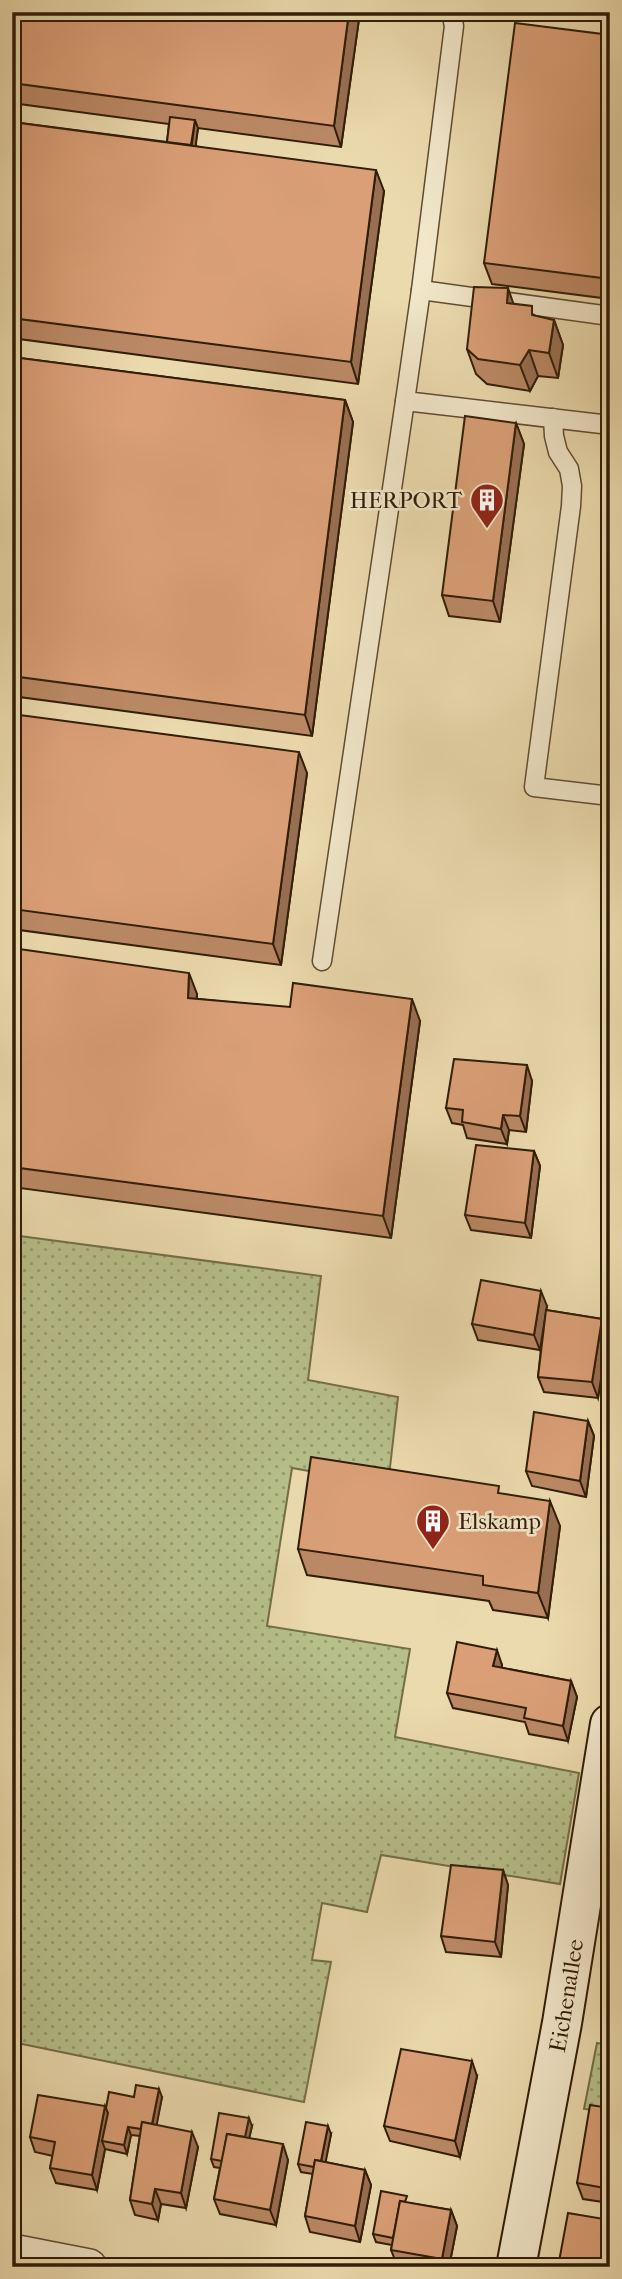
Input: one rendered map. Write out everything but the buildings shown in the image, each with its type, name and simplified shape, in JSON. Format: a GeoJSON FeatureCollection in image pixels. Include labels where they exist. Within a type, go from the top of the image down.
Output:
{"type":"FeatureCollection","features":[{"type":"Feature","properties":{"kind":"street","name":"Eichenallee"},"geometry":{"type":"LineString","coordinates":[[516,2267],[562,2023],[610,1724]]}},
{"type":"Feature","properties":{"kind":"street"},"geometry":{"type":"LineString","coordinates":[[12,2252],[89,2267]]}},
{"type":"Feature","properties":{"kind":"lane"},"geometry":{"type":"LineString","coordinates":[[322,961],[421,290],[454,26],[450,12]]}},
{"type":"Feature","properties":{"kind":"lane"},"geometry":{"type":"LineString","coordinates":[[421,290],[610,316]]}},
{"type":"Feature","properties":{"kind":"lane"},"geometry":{"type":"LineString","coordinates":[[405,401],[610,425]]}},
{"type":"Feature","properties":{"kind":"lane"},"geometry":{"type":"LineString","coordinates":[[553,418],[556,444],[569,469],[572,486],[534,787],[610,796]]}},
{"type":"Feature","properties":{"kind":"green space"},"geometry":{"type":"Polygon","coordinates":[[[12,1235],[321,1276],[308,1380],[398,1397],[388,1485],[292,1468],[267,1626],[410,1649],[395,1737],[579,1773],[560,1884],[381,1855],[367,1912],[322,1903],[312,1960],[331,1962],[304,2102],[12,2042],[12,1235]]]}},
{"type":"Feature","properties":{"kind":"green space"},"geometry":{"type":"Polygon","coordinates":[[[597,2043],[610,2045],[610,2112],[584,2109],[597,2043]]]}},
{"type":"Feature","properties":{"kind":"place","name":"HERPORT"},"geometry":{"type":"Point","coordinates":[487,530]}},
{"type":"Feature","properties":{"kind":"place","name":"Elskamp"},"geometry":{"type":"Point","coordinates":[433,1551]}}]}
